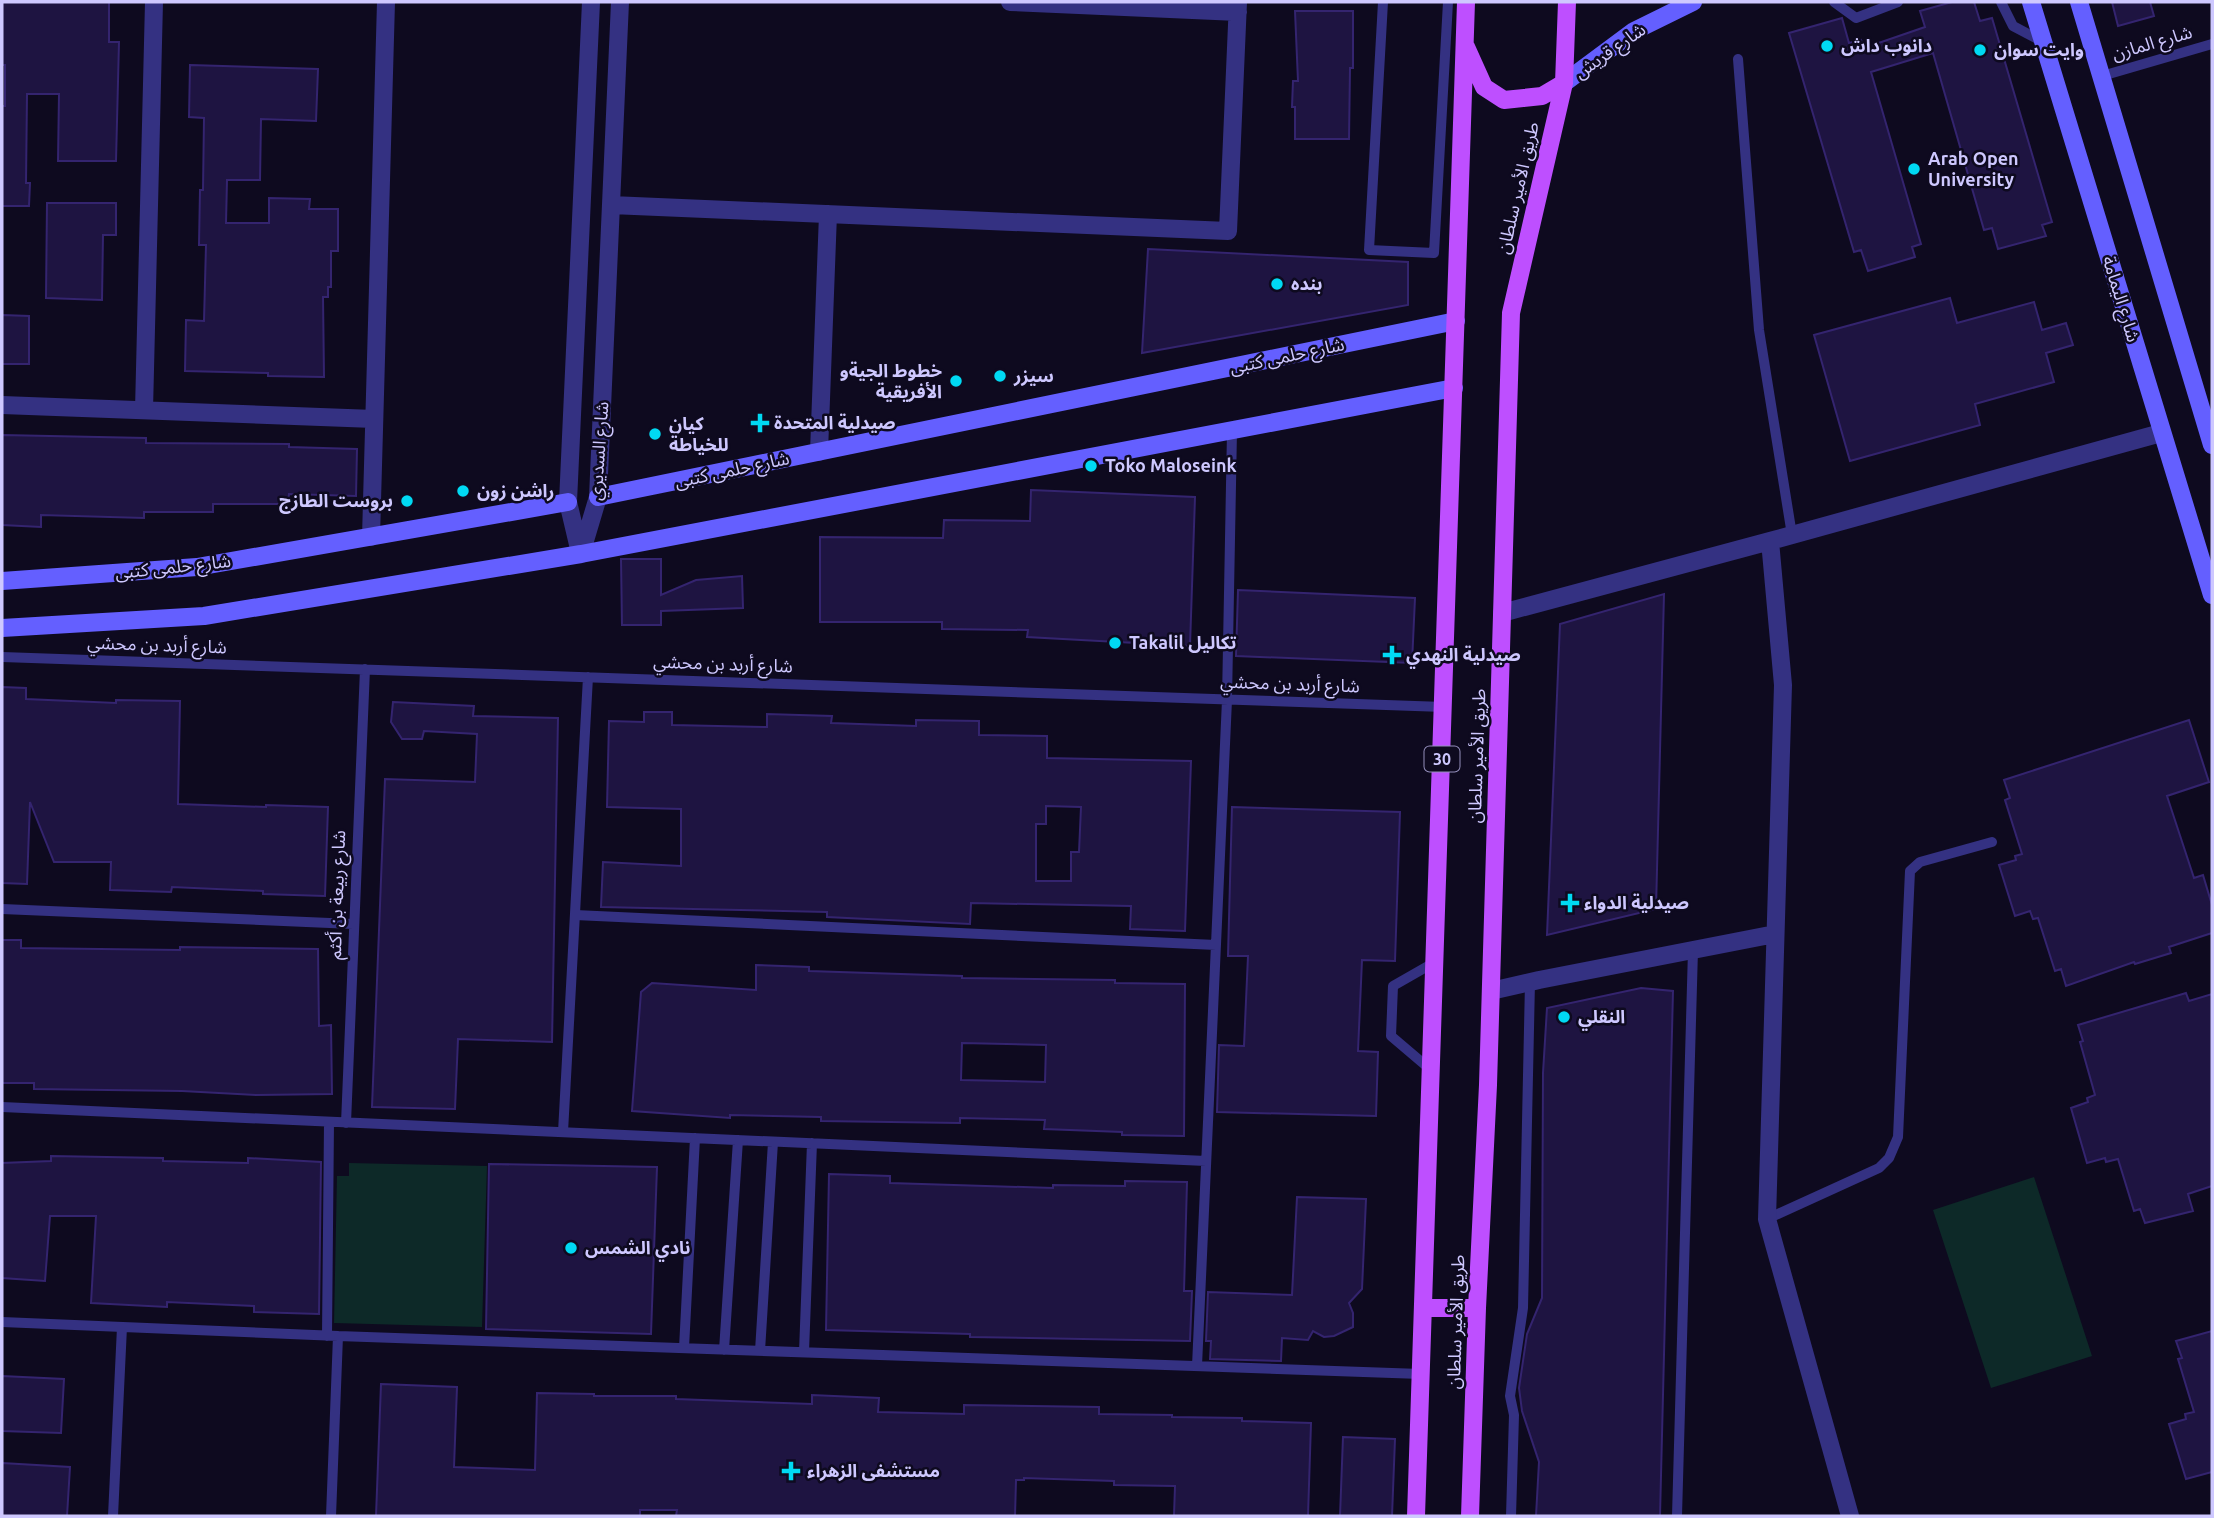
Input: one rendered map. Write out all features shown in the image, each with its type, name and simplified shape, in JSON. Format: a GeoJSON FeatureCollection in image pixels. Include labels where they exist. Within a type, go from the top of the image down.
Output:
{"type":"FeatureCollection","features":[{"type":"Feature","properties":{"kind":"main road","name":"طريق الأمير سلطان"},"geometry":{"type":"LineString","coordinates":[[1416,1516],[1466,2]]}},
{"type":"Feature","properties":{"kind":"main road","name":"طريق الأمير سلطان"},"geometry":{"type":"LineString","coordinates":[[1470,1516],[1491,991],[1511,313],[1564,83],[1567,2]]}},
{"type":"Feature","properties":{"kind":"main road"},"geometry":{"type":"LineString","coordinates":[[1465,44],[1485,87],[1504,100],[1542,96],[1564,83]]}},
{"type":"Feature","properties":{"kind":"main road"},"geometry":{"type":"LineString","coordinates":[[1423,1308],[1477,1308]]}},
{"type":"Feature","properties":{"kind":"street"},"geometry":{"type":"LineString","coordinates":[[144,410],[154,2]]}},
{"type":"Feature","properties":{"kind":"street"},"geometry":{"type":"LineString","coordinates":[[371,537],[386,2]]}},
{"type":"Feature","properties":{"kind":"street","name":"شارع السديري"},"geometry":{"type":"LineString","coordinates":[[581,554],[568,502],[591,2]]}},
{"type":"Feature","properties":{"kind":"street","name":"شارع السديري"},"geometry":{"type":"LineString","coordinates":[[581,554],[598,497],[620,2]]}},
{"type":"Feature","properties":{"kind":"street"},"geometry":{"type":"LineString","coordinates":[[611,205],[1228,231],[1238,7],[1010,2]]}},
{"type":"Feature","properties":{"kind":"street","name":"شارع قريش"},"geometry":{"type":"LineString","coordinates":[[1564,83],[1634,31],[1693,2]]}},
{"type":"Feature","properties":{"kind":"street","name":"شارع اليمامة"},"geometry":{"type":"LineString","coordinates":[[2031,2],[2161,433],[2209,577],[2212,596]]}},
{"type":"Feature","properties":{"kind":"street"},"geometry":{"type":"LineString","coordinates":[[2079,2],[2205,397],[2212,445]]}},
{"type":"Feature","properties":{"kind":"street"},"geometry":{"type":"LineString","coordinates":[[818,452],[828,214]]}},
{"type":"Feature","properties":{"kind":"street","name":"شارع حلمى كتبى"},"geometry":{"type":"LineString","coordinates":[[2,580],[197,568],[598,497],[1456,321]]}},
{"type":"Feature","properties":{"kind":"street"},"geometry":{"type":"LineString","coordinates":[[2,628],[204,616],[581,554],[1454,388]]}},
{"type":"Feature","properties":{"kind":"street"},"geometry":{"type":"LineString","coordinates":[[2,405],[374,419]]}},
{"type":"Feature","properties":{"kind":"street"},"geometry":{"type":"LineString","coordinates":[[1502,612],[2161,433]]}},
{"type":"Feature","properties":{"kind":"street"},"geometry":{"type":"LineString","coordinates":[[1770,541],[1783,685],[1767,1219],[1850,1516]]}},
{"type":"Feature","properties":{"kind":"street"},"geometry":{"type":"LineString","coordinates":[[1491,991],[1775,934]]}},
{"type":"Feature","properties":{"kind":"lane"},"geometry":{"type":"LineString","coordinates":[[1382,2],[1369,250],[1434,253],[1448,2]]}},
{"type":"Feature","properties":{"kind":"lane"},"geometry":{"type":"LineString","coordinates":[[1834,2],[1856,18],[1898,2]]}},
{"type":"Feature","properties":{"kind":"lane"},"geometry":{"type":"LineString","coordinates":[[2001,2],[2013,26],[2043,42]]}},
{"type":"Feature","properties":{"kind":"lane","name":"شارع المازن"},"geometry":{"type":"LineString","coordinates":[[2102,76],[2212,44]]}},
{"type":"Feature","properties":{"kind":"lane"},"geometry":{"type":"LineString","coordinates":[[1738,59],[1759,330],[1791,535]]}},
{"type":"Feature","properties":{"kind":"lane"},"geometry":{"type":"LineString","coordinates":[[1435,240],[1458,256]]}},
{"type":"Feature","properties":{"kind":"lane"},"geometry":{"type":"LineString","coordinates":[[1197,1366],[1227,700],[1233,431]]}},
{"type":"Feature","properties":{"kind":"lane","name":"شارع أربد بن محشي"},"geometry":{"type":"LineString","coordinates":[[2,657],[1444,707]]}},
{"type":"Feature","properties":{"kind":"lane","name":"شارع ربيعة بن أكثم"},"geometry":{"type":"LineString","coordinates":[[346,1123],[365,669]]}},
{"type":"Feature","properties":{"kind":"lane"},"geometry":{"type":"LineString","coordinates":[[562,1132],[589,677]]}},
{"type":"Feature","properties":{"kind":"lane"},"geometry":{"type":"LineString","coordinates":[[1767,1219],[1880,1168],[1889,1158],[1898,1138],[1910,871],[1920,862],[1992,842]]}},
{"type":"Feature","properties":{"kind":"lane"},"geometry":{"type":"LineString","coordinates":[[2,909],[353,924]]}},
{"type":"Feature","properties":{"kind":"lane"},"geometry":{"type":"LineString","coordinates":[[575,915],[1216,945]]}},
{"type":"Feature","properties":{"kind":"lane"},"geometry":{"type":"LineString","coordinates":[[1678,1516],[1693,950]]}},
{"type":"Feature","properties":{"kind":"lane"},"geometry":{"type":"LineString","coordinates":[[1431,1070],[1391,1035],[1392,986],[1435,962]]}},
{"type":"Feature","properties":{"kind":"lane"},"geometry":{"type":"LineString","coordinates":[[1511,1516],[1514,1415],[1510,1396],[1523,1308],[1530,982]]}},
{"type":"Feature","properties":{"kind":"lane"},"geometry":{"type":"LineString","coordinates":[[2,1107],[1206,1161]]}},
{"type":"Feature","properties":{"kind":"lane"},"geometry":{"type":"LineString","coordinates":[[329,1122],[331,1516]]}},
{"type":"Feature","properties":{"kind":"lane"},"geometry":{"type":"LineString","coordinates":[[684,1348],[695,1138]]}},
{"type":"Feature","properties":{"kind":"lane"},"geometry":{"type":"LineString","coordinates":[[724,1350],[738,1140]]}},
{"type":"Feature","properties":{"kind":"lane"},"geometry":{"type":"LineString","coordinates":[[760,1351],[773,1142]]}},
{"type":"Feature","properties":{"kind":"lane"},"geometry":{"type":"LineString","coordinates":[[804,1352],[812,1143]]}},
{"type":"Feature","properties":{"kind":"lane"},"geometry":{"type":"LineString","coordinates":[[2,1322],[1421,1374]]}},
{"type":"Feature","properties":{"kind":"lane"},"geometry":{"type":"LineString","coordinates":[[113,1516],[122,1327]]}},
{"type":"Feature","properties":{"kind":"green space"},"geometry":{"type":"Polygon","coordinates":[[[349,1163],[487,1166],[482,1327],[334,1323],[337,1176],[349,1176],[349,1163]]]}},
{"type":"Feature","properties":{"kind":"green space"},"geometry":{"type":"Polygon","coordinates":[[[2034,1177],[2092,1356],[1991,1388],[1933,1210],[2034,1177]]]}},
{"type":"Feature","properties":{"kind":"building"},"geometry":{"type":"Polygon","coordinates":[[[2,2],[109,2],[109,42],[119,42],[116,161],[58,161],[59,94],[27,94],[26,183],[30,183],[29,206],[2,206],[2,106],[5,106],[5,65],[2,65],[2,2]]]}},
{"type":"Feature","properties":{"kind":"building"},"geometry":{"type":"Polygon","coordinates":[[[1952,2],[1974,2],[1980,21],[1992,18],[2052,222],[2042,225],[2046,236],[1998,249],[1992,228],[1984,230],[1933,53],[1871,72],[1921,244],[1912,247],[1915,257],[1868,271],[1861,250],[1854,252],[1789,33],[1842,18],[1849,43],[1861,40],[1864,48],[1925,27],[1920,11],[1952,2]]]}},
{"type":"Feature","properties":{"kind":"building"},"geometry":{"type":"Polygon","coordinates":[[[2112,2],[2150,2],[2154,16],[2118,26],[2112,2]]]}},
{"type":"Feature","properties":{"kind":"building"},"geometry":{"type":"Polygon","coordinates":[[[1295,11],[1353,11],[1349,139],[1295,139],[1293,81],[1298,81],[1295,11]]]}},
{"type":"Feature","properties":{"kind":"building"},"geometry":{"type":"Polygon","coordinates":[[[190,65],[318,69],[316,121],[261,119],[260,180],[227,180],[226,223],[269,223],[269,198],[310,199],[309,209],[338,209],[338,251],[331,251],[331,287],[328,287],[328,297],[323,297],[324,377],[185,371],[186,320],[204,321],[206,245],[199,245],[204,118],[189,117],[190,65]]]}},
{"type":"Feature","properties":{"kind":"building"},"geometry":{"type":"Polygon","coordinates":[[[47,203],[116,203],[116,235],[103,235],[102,300],[46,298],[47,203]]]}},
{"type":"Feature","properties":{"kind":"building","name":"بنده"},"geometry":{"type":"Polygon","coordinates":[[[1148,249],[1408,262],[1408,305],[1142,353],[1148,249]]]}},
{"type":"Feature","properties":{"kind":"building"},"geometry":{"type":"Polygon","coordinates":[[[1950,298],[1957,323],[2034,302],[2042,330],[2066,323],[2073,345],[2046,353],[2054,382],[1975,404],[1980,425],[1850,461],[1814,335],[1950,298]]]}},
{"type":"Feature","properties":{"kind":"building"},"geometry":{"type":"Polygon","coordinates":[[[2,315],[29,316],[29,364],[2,364],[2,315]]]}},
{"type":"Feature","properties":{"kind":"building"},"geometry":{"type":"Polygon","coordinates":[[[2,435],[146,438],[146,443],[289,444],[289,447],[357,449],[356,496],[289,494],[288,504],[213,504],[213,512],[144,512],[144,518],[41,515],[41,527],[2,525],[2,435]]]}},
{"type":"Feature","properties":{"kind":"building"},"geometry":{"type":"Polygon","coordinates":[[[1031,490],[1195,497],[1190,646],[1027,637],[1028,630],[942,629],[942,622],[820,622],[820,537],[943,538],[944,520],[1030,521],[1031,490]]]}},
{"type":"Feature","properties":{"kind":"building"},"geometry":{"type":"Polygon","coordinates":[[[621,559],[661,559],[661,595],[696,580],[742,576],[743,608],[661,611],[661,625],[622,625],[621,559]]]}},
{"type":"Feature","properties":{"kind":"building"},"geometry":{"type":"Polygon","coordinates":[[[1238,590],[1415,598],[1412,663],[1236,656],[1238,590]]]}},
{"type":"Feature","properties":{"kind":"building"},"geometry":{"type":"Polygon","coordinates":[[[1664,594],[1656,909],[1547,935],[1560,624],[1664,594]]]}},
{"type":"Feature","properties":{"kind":"building"},"geometry":{"type":"Polygon","coordinates":[[[2,687],[26,688],[26,699],[116,703],[116,700],[180,701],[178,804],[328,807],[325,896],[172,887],[171,892],[110,890],[111,862],[54,862],[30,802],[27,884],[2,883],[2,687]]]}},
{"type":"Feature","properties":{"kind":"building"},"geometry":{"type":"Polygon","coordinates":[[[393,702],[474,706],[473,716],[558,718],[552,1042],[458,1039],[455,1109],[372,1107],[385,779],[475,782],[477,734],[424,731],[422,739],[402,739],[391,722],[393,702]]]}},
{"type":"Feature","properties":{"kind":"building"},"geometry":{"type":"Polygon","coordinates":[[[644,712],[672,712],[672,725],[767,727],[767,714],[832,716],[831,723],[916,726],[916,720],[979,721],[979,735],[1047,736],[1047,758],[1191,761],[1185,931],[1130,929],[1131,906],[971,903],[970,924],[827,917],[827,912],[601,907],[603,862],[681,866],[681,809],[607,807],[609,721],[644,722],[644,712]],[[1046,806],[1046,824],[1036,824],[1036,881],[1071,881],[1071,852],[1079,852],[1081,807],[1046,806]]]}},
{"type":"Feature","properties":{"kind":"building"},"geometry":{"type":"Polygon","coordinates":[[[2189,720],[2209,782],[2167,796],[2194,878],[2203,875],[2212,905],[2212,933],[2169,947],[2171,953],[2135,964],[2134,962],[2066,986],[2061,969],[2055,971],[2038,918],[2033,919],[2030,911],[2015,916],[1999,865],[2016,860],[2015,856],[2022,854],[2005,800],[2010,798],[2004,780],[2189,720]]]}},
{"type":"Feature","properties":{"kind":"building"},"geometry":{"type":"Polygon","coordinates":[[[1232,807],[1400,812],[1395,961],[1362,960],[1358,1051],[1378,1052],[1376,1116],[1217,1112],[1219,1045],[1244,1046],[1248,956],[1228,956],[1232,807]]]}},
{"type":"Feature","properties":{"kind":"building"},"geometry":{"type":"Polygon","coordinates":[[[2,940],[21,940],[21,948],[318,949],[319,1026],[331,1025],[332,1094],[256,1095],[34,1089],[34,1083],[2,1083],[2,940]]]}},
{"type":"Feature","properties":{"kind":"building"},"geometry":{"type":"Polygon","coordinates":[[[756,965],[809,967],[809,971],[962,978],[1115,980],[1115,983],[1185,984],[1184,1136],[1044,1129],[1045,1120],[960,1118],[960,1123],[821,1121],[821,1117],[730,1115],[730,1118],[632,1111],[641,992],[652,983],[756,990],[756,965]],[[962,1043],[961,1080],[1045,1082],[1046,1045],[962,1043]]]}},
{"type":"Feature","properties":{"kind":"building"},"geometry":{"type":"Polygon","coordinates":[[[1641,988],[1673,991],[1660,1516],[1536,1516],[1539,1462],[1522,1411],[1519,1388],[1527,1334],[1542,1298],[1543,1073],[1547,1008],[1641,988]]]}},
{"type":"Feature","properties":{"kind":"building"},"geometry":{"type":"Polygon","coordinates":[[[2186,993],[2189,1001],[2212,994],[2212,1186],[2188,1194],[2193,1211],[2145,1223],[2140,1209],[2134,1211],[2118,1159],[2106,1162],[2105,1158],[2087,1163],[2071,1108],[2088,1102],[2087,1098],[2095,1095],[2078,1025],[2186,993]]]}},
{"type":"Feature","properties":{"kind":"building"},"geometry":{"type":"Polygon","coordinates":[[[51,1156],[248,1163],[248,1158],[321,1162],[319,1314],[254,1312],[254,1306],[167,1302],[167,1307],[91,1303],[96,1216],[50,1216],[45,1281],[2,1278],[2,1163],[51,1161],[51,1156]]]}},
{"type":"Feature","properties":{"kind":"building","name":"نادي الشمس"},"geometry":{"type":"Polygon","coordinates":[[[489,1164],[657,1167],[651,1334],[486,1329],[489,1164]]]}},
{"type":"Feature","properties":{"kind":"building"},"geometry":{"type":"Polygon","coordinates":[[[829,1174],[890,1176],[890,1183],[1053,1188],[1053,1185],[1125,1186],[1125,1181],[1187,1182],[1184,1291],[1192,1291],[1190,1341],[970,1337],[970,1334],[826,1330],[829,1174]]]}},
{"type":"Feature","properties":{"kind":"building"},"geometry":{"type":"Polygon","coordinates":[[[1297,1197],[1366,1199],[1362,1289],[1349,1303],[1353,1313],[1353,1327],[1334,1336],[1324,1337],[1313,1331],[1308,1340],[1282,1338],[1281,1361],[1210,1359],[1211,1341],[1206,1341],[1208,1292],[1292,1295],[1297,1197]]]}},
{"type":"Feature","properties":{"kind":"building"},"geometry":{"type":"Polygon","coordinates":[[[2212,1331],[2212,1472],[2186,1479],[2169,1424],[2186,1419],[2185,1414],[2194,1412],[2178,1359],[2182,1358],[2176,1341],[2212,1331]]]}},
{"type":"Feature","properties":{"kind":"building"},"geometry":{"type":"Polygon","coordinates":[[[2,1376],[64,1379],[61,1433],[2,1431],[2,1376]]]}},
{"type":"Feature","properties":{"kind":"building"},"geometry":{"type":"Polygon","coordinates":[[[381,1384],[457,1387],[454,1467],[535,1470],[537,1393],[676,1396],[676,1399],[812,1404],[812,1395],[879,1398],[878,1412],[964,1414],[964,1405],[1099,1407],[1099,1414],[1311,1423],[1308,1516],[1174,1516],[1175,1486],[1114,1485],[1114,1481],[1024,1478],[1016,1480],[1015,1516],[676,1516],[677,1510],[640,1510],[640,1516],[376,1516],[381,1384]]]}},
{"type":"Feature","properties":{"kind":"building"},"geometry":{"type":"Polygon","coordinates":[[[1343,1437],[1395,1439],[1392,1516],[1340,1516],[1343,1437]]]}},
{"type":"Feature","properties":{"kind":"building"},"geometry":{"type":"Polygon","coordinates":[[[2,1463],[70,1467],[67,1516],[2,1516],[2,1463]]]}},
{"type":"Feature","properties":{"kind":"place","name":"دانوب داش"},"geometry":{"type":"Point","coordinates":[1827,46]}},
{"type":"Feature","properties":{"kind":"place","name":"وايت سوان"},"geometry":{"type":"Point","coordinates":[1980,50]}},
{"type":"Feature","properties":{"kind":"place","name":"Arab Open University"},"geometry":{"type":"Point","coordinates":[1914,169]}},
{"type":"Feature","properties":{"kind":"place","name":"بنده"},"geometry":{"type":"Point","coordinates":[1277,284]}},
{"type":"Feature","properties":{"kind":"place","name":"سيزر"},"geometry":{"type":"Point","coordinates":[1000,376]}},
{"type":"Feature","properties":{"kind":"place","name":"خطوط الجيةو الأفريقية"},"geometry":{"type":"Point","coordinates":[956,381]}},
{"type":"Feature","properties":{"kind":"place","name":"صيدلية المتحدة"},"geometry":{"type":"Point","coordinates":[760,423]}},
{"type":"Feature","properties":{"kind":"place","name":"كيان للخياطة"},"geometry":{"type":"Point","coordinates":[655,434]}},
{"type":"Feature","properties":{"kind":"place","name":"Toko Maloseink"},"geometry":{"type":"Point","coordinates":[1091,466]}},
{"type":"Feature","properties":{"kind":"place","name":"راشن زون"},"geometry":{"type":"Point","coordinates":[463,491]}},
{"type":"Feature","properties":{"kind":"place","name":"بروست الطازج"},"geometry":{"type":"Point","coordinates":[407,501]}},
{"type":"Feature","properties":{"kind":"place","name":"Takalil تكاليل"},"geometry":{"type":"Point","coordinates":[1115,643]}},
{"type":"Feature","properties":{"kind":"place","name":"صيدلية النهدي"},"geometry":{"type":"Point","coordinates":[1392,655]}},
{"type":"Feature","properties":{"kind":"place","name":"صيدلية الدواء"},"geometry":{"type":"Point","coordinates":[1570,903]}},
{"type":"Feature","properties":{"kind":"place","name":"النقلي"},"geometry":{"type":"Point","coordinates":[1564,1017]}},
{"type":"Feature","properties":{"kind":"place","name":"نادي الشمس"},"geometry":{"type":"Point","coordinates":[571,1248]}},
{"type":"Feature","properties":{"kind":"place","name":"مستشفى الزهراء"},"geometry":{"type":"Point","coordinates":[791,1471]}}]}
